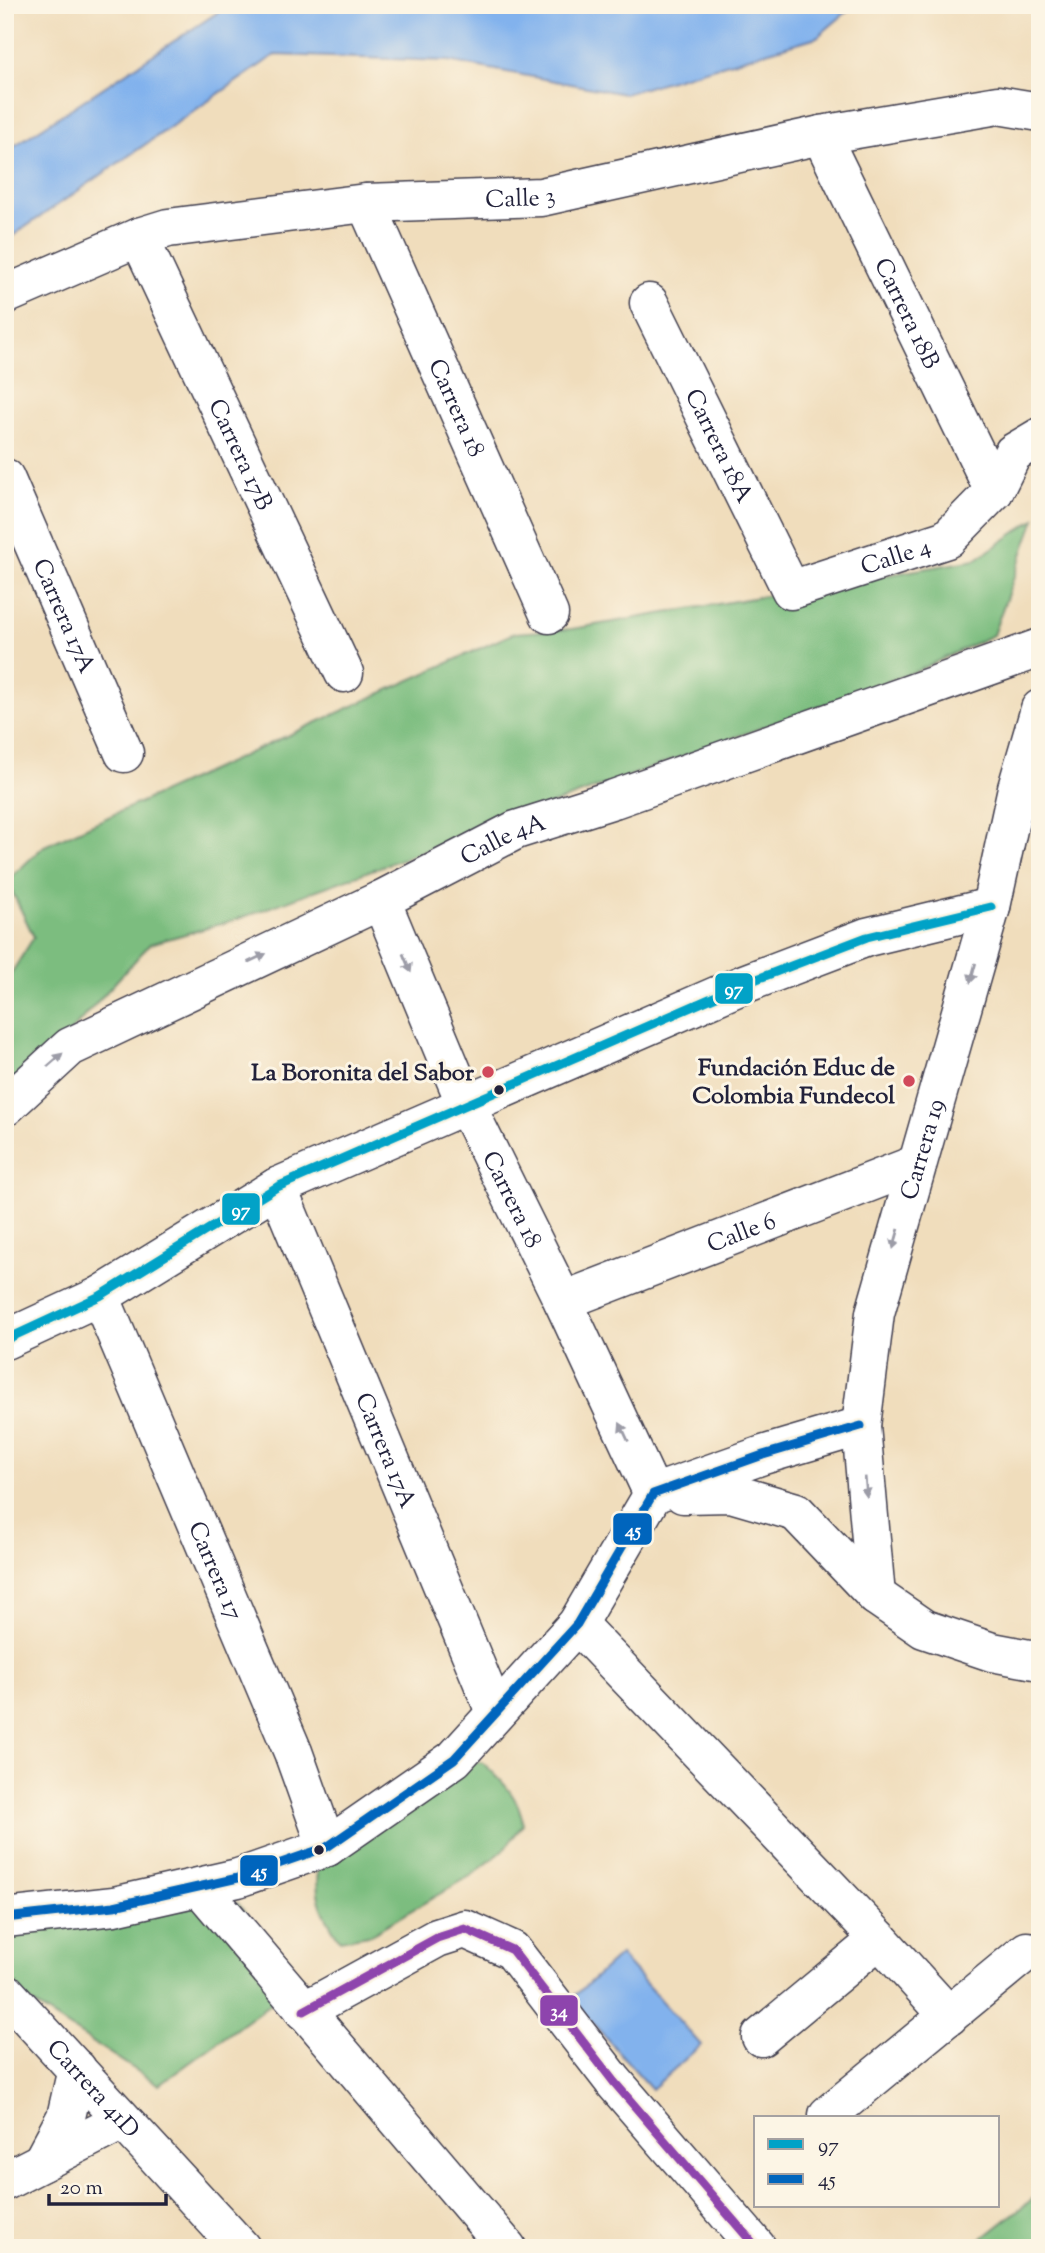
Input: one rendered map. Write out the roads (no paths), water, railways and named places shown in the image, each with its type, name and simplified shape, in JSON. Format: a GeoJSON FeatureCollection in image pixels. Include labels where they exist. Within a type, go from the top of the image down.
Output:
{"type":"FeatureCollection","features":[{"type":"Feature","properties":{"kind":"street","name":"Calle 3"},"geometry":{"type":"LineString","coordinates":[[5,295],[139,237],[168,228],[366,203],[541,197],[821,135],[998,105],[1040,112]]}},
{"type":"Feature","properties":{"kind":"street","name":"Carrera 18B"},"geometry":{"type":"LineString","coordinates":[[821,135],[994,491]]}},
{"type":"Feature","properties":{"kind":"street","name":"Carrera 18"},"geometry":{"type":"LineString","coordinates":[[366,203],[548,614]]}},
{"type":"Feature","properties":{"kind":"street","name":"Carrera 17B"},"geometry":{"type":"LineString","coordinates":[[139,237],[344,673]]}},
{"type":"Feature","properties":{"kind":"street","name":"Carrera 18A"},"geometry":{"type":"LineString","coordinates":[[649,303],[791,590]]}},
{"type":"Feature","properties":{"kind":"street","name":"Calle 4"},"geometry":{"type":"LineString","coordinates":[[791,590],[947,539],[994,491],[1013,453],[1040,437]]}},
{"type":"Feature","properties":{"kind":"street","name":"Carrera 17A"},"geometry":{"type":"LineString","coordinates":[[5,478],[124,753]]}},
{"type":"Feature","properties":{"kind":"street","name":"Calle 4A"},"geometry":{"type":"LineString","coordinates":[[5,1107],[70,1047],[381,900],[516,830],[614,799],[1040,648]]}},
{"type":"Feature","properties":{"kind":"street","name":"Carrera 19"},"geometry":{"type":"LineString","coordinates":[[876,1596],[861,1426],[874,1313],[991,907],[1017,788],[1040,709]]}},
{"type":"Feature","properties":{"kind":"street","name":"Carrera 18"},"geometry":{"type":"LineString","coordinates":[[381,900],[467,1107],[563,1301],[653,1494]]}},
{"type":"Feature","properties":{"kind":"street"},"geometry":{"type":"LineString","coordinates":[[5,1340],[100,1296],[277,1187],[467,1107],[744,984],[867,937],[991,907]]}},
{"type":"Feature","properties":{"kind":"street","name":"Calle 6"},"geometry":{"type":"LineString","coordinates":[[563,1301],[918,1164]]}},
{"type":"Feature","properties":{"kind":"street","name":"Carrera 17A"},"geometry":{"type":"LineString","coordinates":[[277,1187],[495,1712]]}},
{"type":"Feature","properties":{"kind":"street","name":"Carrera 17"},"geometry":{"type":"LineString","coordinates":[[100,1296],[293,1752],[327,1847]]}},
{"type":"Feature","properties":{"kind":"street"},"geometry":{"type":"LineString","coordinates":[[5,1918],[114,1906],[238,1878],[327,1847],[454,1759],[576,1625],[653,1494],[763,1455],[861,1426]]}},
{"type":"Feature","properties":{"kind":"street"},"geometry":{"type":"LineString","coordinates":[[653,1494],[731,1493],[796,1512],[876,1596],[924,1629],[992,1653],[1040,1661]]}},
{"type":"Feature","properties":{"kind":"street"},"geometry":{"type":"LineString","coordinates":[[576,1625],[879,1939],[949,2016]]}},
{"type":"Feature","properties":{"kind":"street"},"geometry":{"type":"LineString","coordinates":[[200,1887],[507,2248]]}},
{"type":"Feature","properties":{"kind":"street"},"geometry":{"type":"LineString","coordinates":[[304,2011],[437,1938],[465,1929],[512,1950],[614,2082],[757,2248]]}},
{"type":"Feature","properties":{"kind":"street"},"geometry":{"type":"LineString","coordinates":[[761,2037],[879,1939]]}},
{"type":"Feature","properties":{"kind":"street"},"geometry":{"type":"LineString","coordinates":[[828,2115],[1027,1951],[1040,1953]]}},
{"type":"Feature","properties":{"kind":"street","name":"Carrera 41D"},"geometry":{"type":"LineString","coordinates":[[5,1992],[241,2248]]}},
{"type":"Feature","properties":{"kind":"street"},"geometry":{"type":"LineString","coordinates":[[42,2162],[66,2118],[77,2069]]}},
{"type":"Feature","properties":{"kind":"street"},"geometry":{"type":"LineString","coordinates":[[5,2181],[122,2121]]}},
{"type":"Feature","properties":{"kind":"water"},"geometry":{"type":"Polygon","coordinates":[[[229,5],[855,5],[817,37],[624,94],[448,61],[275,55],[5,241],[5,152],[229,5]]]}},
{"type":"Feature","properties":{"kind":"water"},"geometry":{"type":"Polygon","coordinates":[[[620,1955],[701,2045],[652,2089],[571,1999],[620,1955]]]}},
{"type":"Feature","properties":{"kind":"place","name":"La Boronita del Sabor"},"geometry":{"type":"Point","coordinates":[488,1072]}},
{"type":"Feature","properties":{"kind":"place","name":"Fundación Educ de Colombia Fundecol"},"geometry":{"type":"Point","coordinates":[909,1081]}}]}
